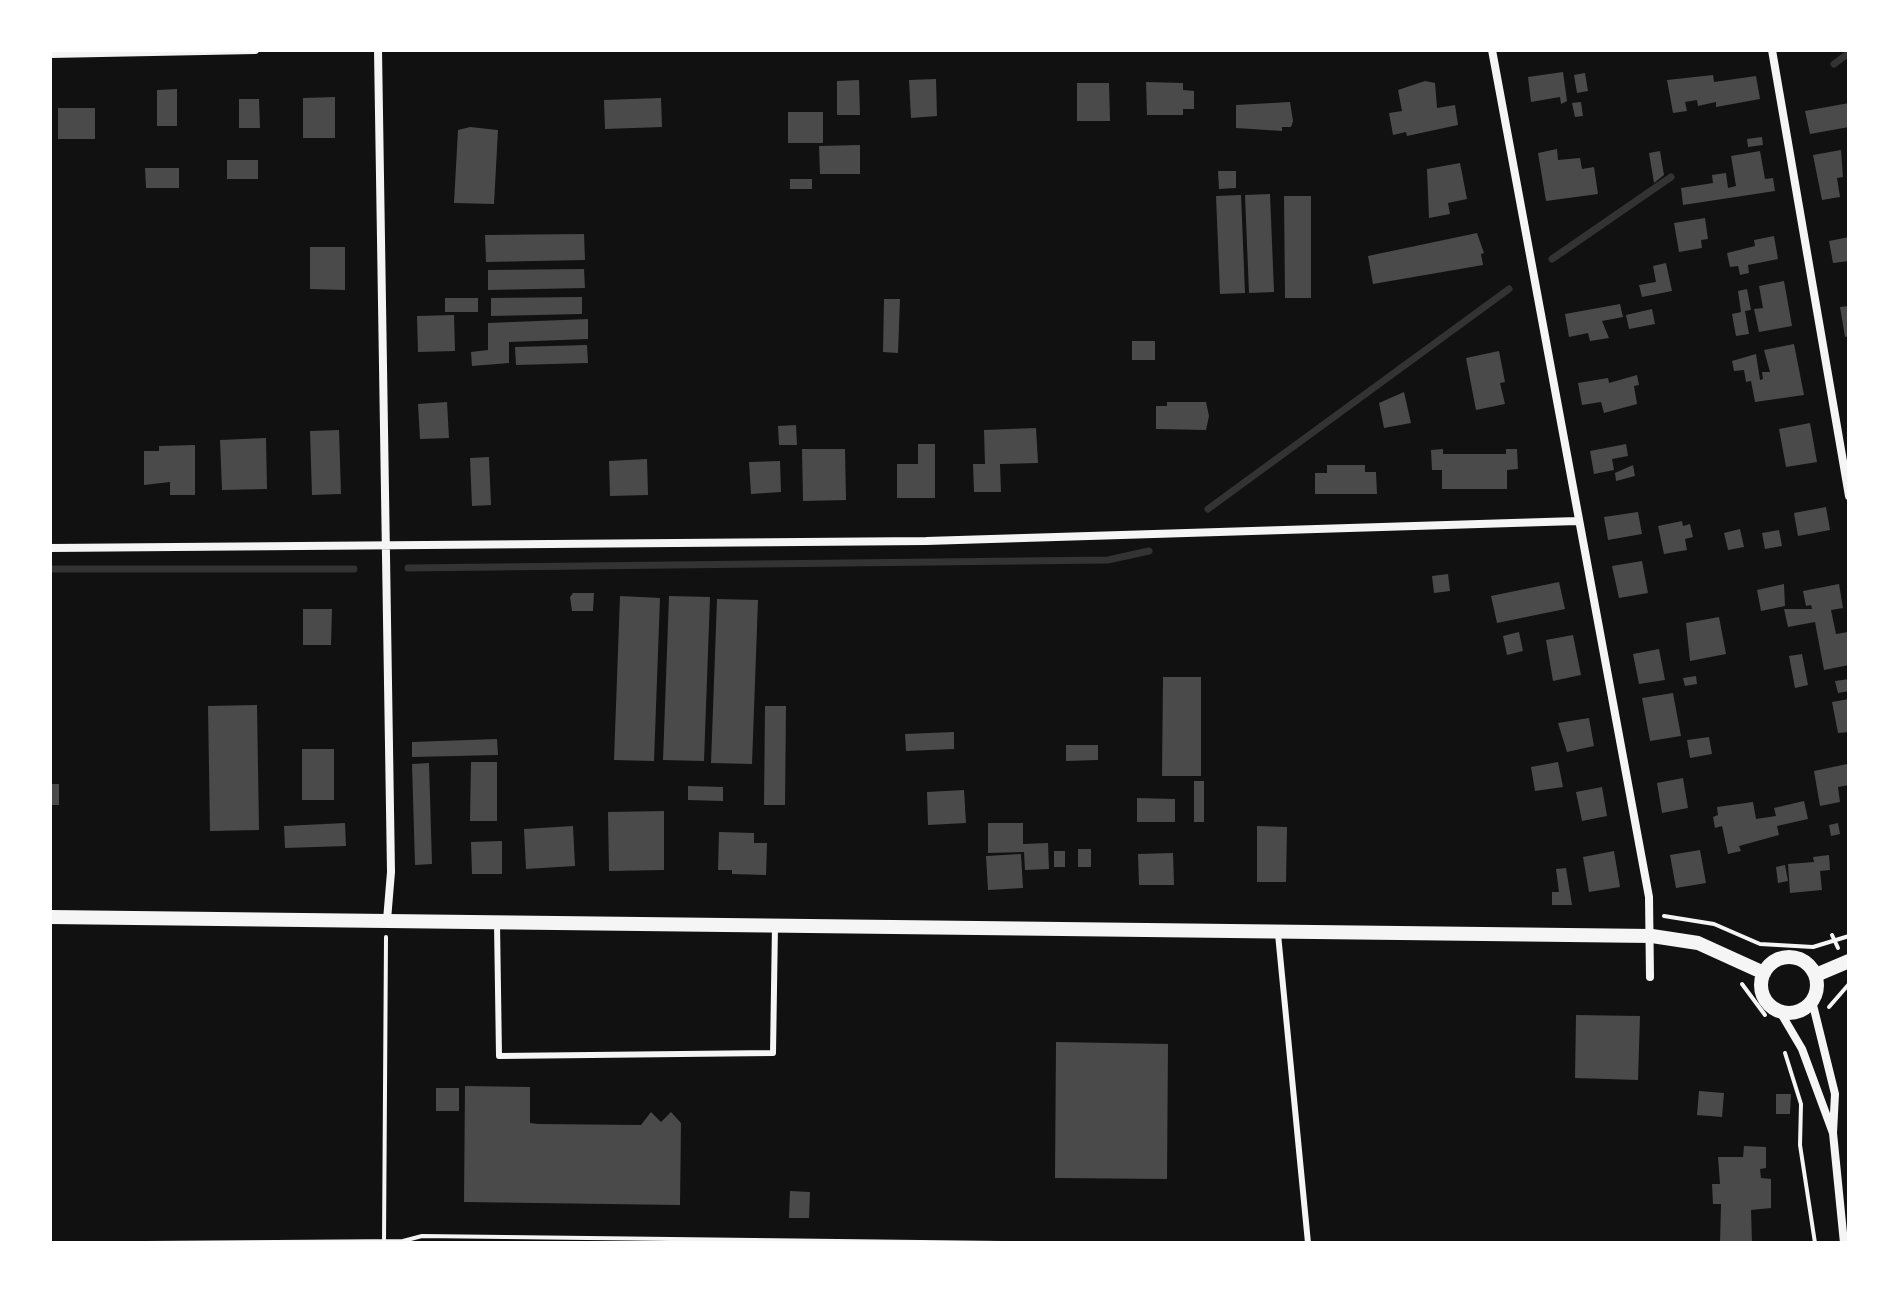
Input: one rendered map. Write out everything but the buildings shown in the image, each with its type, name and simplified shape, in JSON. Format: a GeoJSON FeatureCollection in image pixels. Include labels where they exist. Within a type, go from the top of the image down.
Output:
{"type":"FeatureCollection","features":[{"type":"Feature","properties":{"kind":"street"},"geometry":{"type":"LineString","coordinates":[[50,54],[255,50]]}},
{"type":"Feature","properties":{"kind":"street"},"geometry":{"type":"LineString","coordinates":[[378,50],[391,872],[387,920]]}},
{"type":"Feature","properties":{"kind":"street"},"geometry":{"type":"LineString","coordinates":[[1492,50],[1649,897],[1652,936],[1650,977]]}},
{"type":"Feature","properties":{"kind":"street"},"geometry":{"type":"LineString","coordinates":[[1772,50],[1849,496]]}},
{"type":"Feature","properties":{"kind":"street"},"geometry":{"type":"LineString","coordinates":[[50,548],[926,541],[1577,521]]}},
{"type":"Feature","properties":{"kind":"street"},"geometry":{"type":"LineString","coordinates":[[50,917],[1652,936],[1698,943],[1764,973]]}},
{"type":"Feature","properties":{"kind":"street"},"geometry":{"type":"LineString","coordinates":[[1772,1013],[1796,1012],[1812,1001],[1816,993],[1816,975],[1810,966],[1794,957],[1776,960],[1764,973],[1762,991],[1772,1013],[1802,1049],[1833,1133]]}},
{"type":"Feature","properties":{"kind":"street"},"geometry":{"type":"LineString","coordinates":[[1816,975],[1849,961]]}},
{"type":"Feature","properties":{"kind":"street"},"geometry":{"type":"LineString","coordinates":[[1812,1001],[1835,1094],[1833,1133],[1844,1243]]}},
{"type":"Feature","properties":{"kind":"lane"},"geometry":{"type":"LineString","coordinates":[[497,921],[499,1056],[773,1053],[775,925]]}},
{"type":"Feature","properties":{"kind":"lane"},"geometry":{"type":"LineString","coordinates":[[1278,930],[1308,1243]]}},
{"type":"Feature","properties":{"kind":"path"},"geometry":{"type":"LineString","coordinates":[[1667,916],[1714,924],[1760,944],[1813,947],[1849,936]]}},
{"type":"Feature","properties":{"kind":"path"},"geometry":{"type":"LineString","coordinates":[[384,1241],[387,920]]}},
{"type":"Feature","properties":{"kind":"path"},"geometry":{"type":"LineString","coordinates":[[1832,935],[1838,948]]}},
{"type":"Feature","properties":{"kind":"path"},"geometry":{"type":"LineString","coordinates":[[1732,978],[1772,1013]]}},
{"type":"Feature","properties":{"kind":"path"},"geometry":{"type":"LineString","coordinates":[[1827,1017],[1829,1003],[1849,984]]}},
{"type":"Feature","properties":{"kind":"path"},"geometry":{"type":"LineString","coordinates":[[1787,1047],[1783,1048],[1801,1104],[1800,1145],[1815,1243]]}},
{"type":"Feature","properties":{"kind":"path"},"geometry":{"type":"LineString","coordinates":[[146,1243],[404,1242],[422,1236],[1003,1243]]}},
{"type":"Feature","properties":{"kind":"waterway"},"geometry":{"type":"LineString","coordinates":[[1834,64],[1849,53]]}},
{"type":"Feature","properties":{"kind":"waterway"},"geometry":{"type":"LineString","coordinates":[[1552,259],[1671,177]]}},
{"type":"Feature","properties":{"kind":"waterway"},"geometry":{"type":"LineString","coordinates":[[1208,509],[1509,289]]}},
{"type":"Feature","properties":{"kind":"waterway"},"geometry":{"type":"LineString","coordinates":[[408,568],[1108,560],[1149,551]]}},
{"type":"Feature","properties":{"kind":"waterway"},"geometry":{"type":"LineString","coordinates":[[50,569],[354,569]]}}]}
